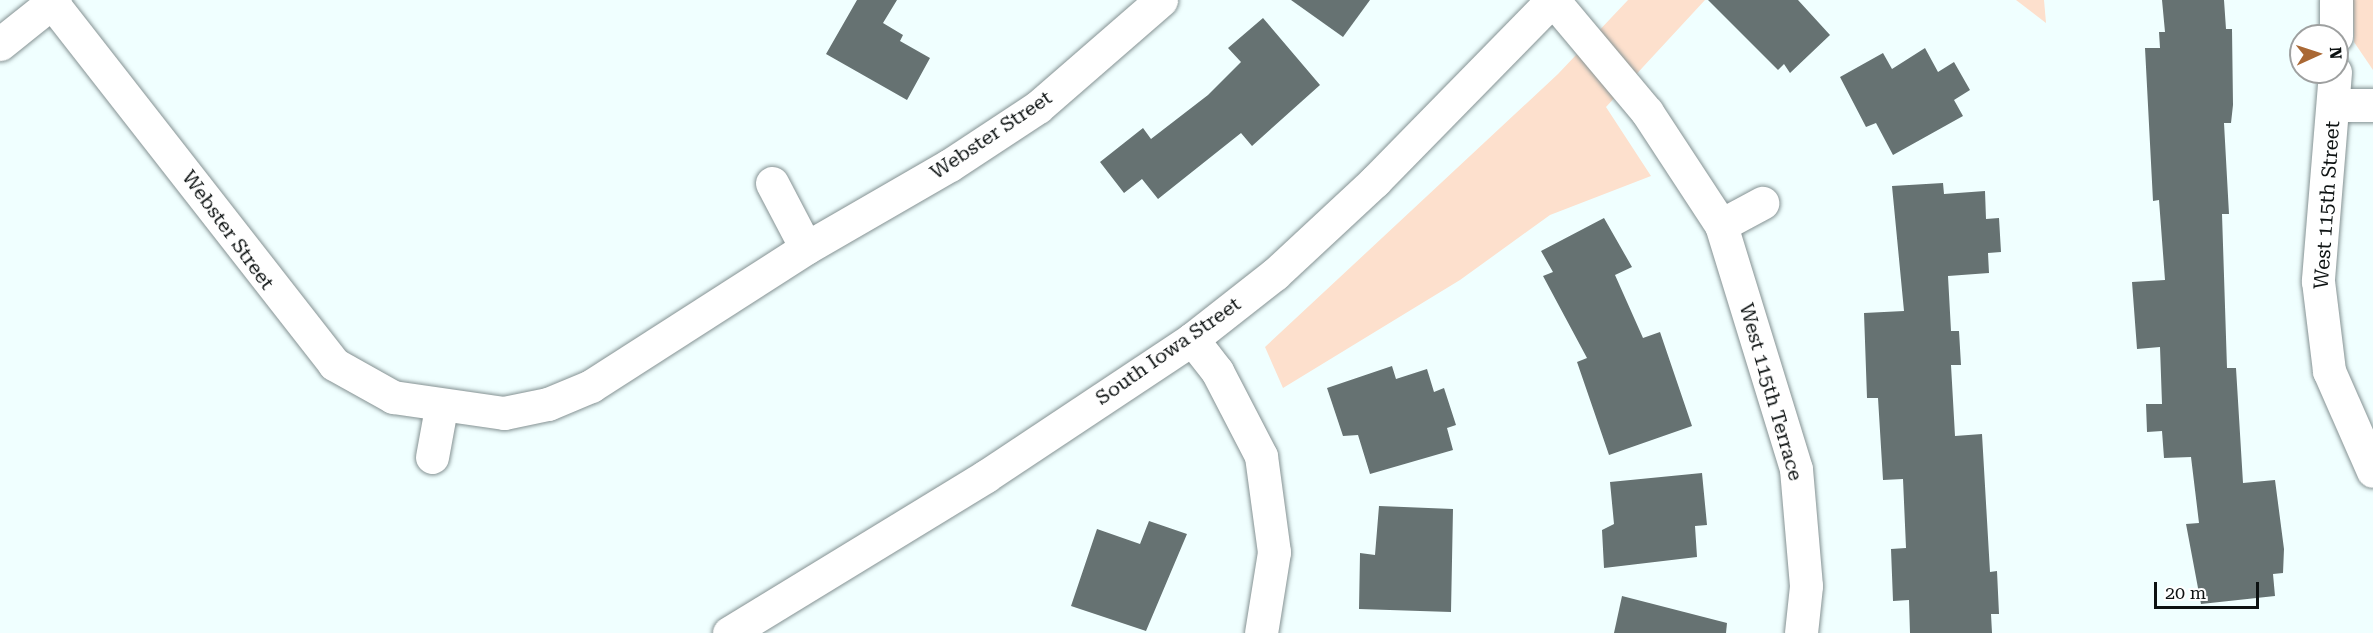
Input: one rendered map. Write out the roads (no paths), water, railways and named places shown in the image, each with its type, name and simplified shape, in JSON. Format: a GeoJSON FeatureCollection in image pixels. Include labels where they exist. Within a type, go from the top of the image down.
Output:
{"type":"FeatureCollection","features":[{"type":"Feature","properties":{"kind":"street","name":"Webster Street"},"geometry":{"type":"LineString","coordinates":[[52,1],[334,364],[393,397],[441,408],[504,413],[548,404],[591,386],[806,248],[1038,107],[1161,0]]}},
{"type":"Feature","properties":{"kind":"street","name":"West 115th Terrace"},"geometry":{"type":"LineString","coordinates":[[1552,0],[1647,112],[1721,225],[1796,469],[1806,586],[1801,633]]}},
{"type":"Feature","properties":{"kind":"street","name":"South Iowa Street"},"geometry":{"type":"LineString","coordinates":[[729,633],[986,476],[1192,339],[1275,274],[1375,181],[1552,0]]}},
{"type":"Feature","properties":{"kind":"street"},"geometry":{"type":"LineString","coordinates":[[2336,0],[2336,24]]}},
{"type":"Feature","properties":{"kind":"street"},"geometry":{"type":"LineString","coordinates":[[0,44],[52,1]]}},
{"type":"Feature","properties":{"kind":"street","name":"West 115th Street"},"geometry":{"type":"LineString","coordinates":[[2335,84],[2318,281],[2329,371],[2373,471]]}},
{"type":"Feature","properties":{"kind":"street"},"geometry":{"type":"LineString","coordinates":[[2334,105],[2373,105]]}},
{"type":"Feature","properties":{"kind":"street"},"geometry":{"type":"LineString","coordinates":[[772,183],[806,248]]}},
{"type":"Feature","properties":{"kind":"street"},"geometry":{"type":"LineString","coordinates":[[1721,225],[1762,203]]}},
{"type":"Feature","properties":{"kind":"street"},"geometry":{"type":"LineString","coordinates":[[1192,339],[1217,371],[1261,456],[1274,552],[1261,633]]}},
{"type":"Feature","properties":{"kind":"street"},"geometry":{"type":"LineString","coordinates":[[432,457],[441,408]]}}]}
